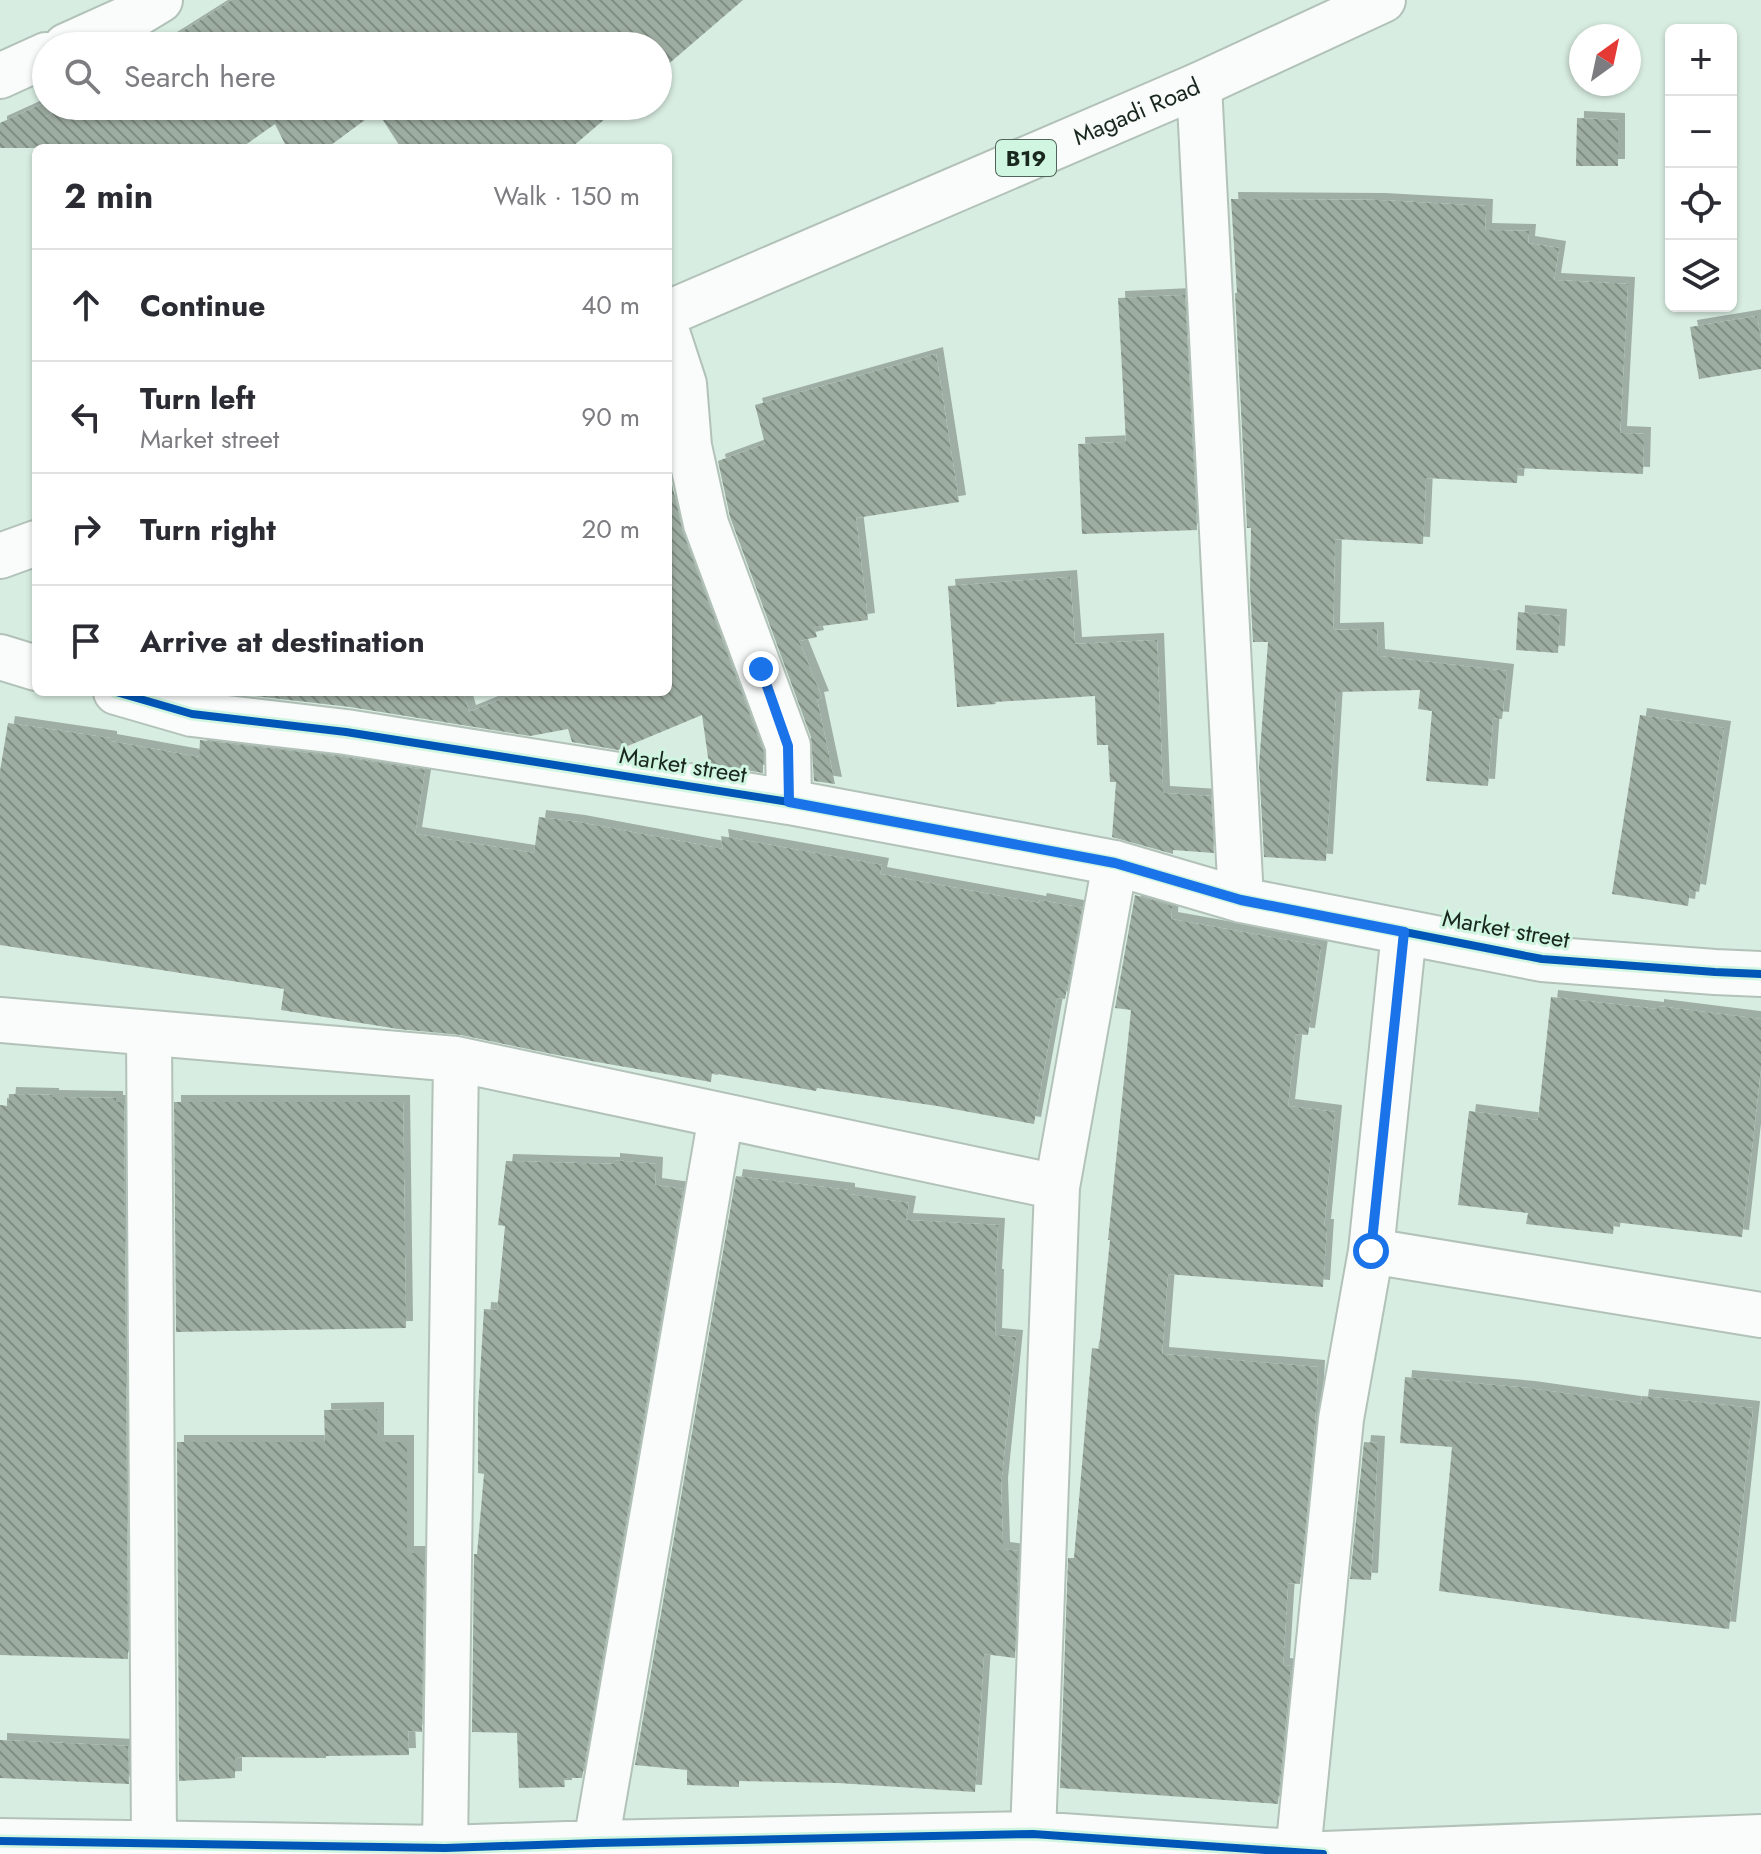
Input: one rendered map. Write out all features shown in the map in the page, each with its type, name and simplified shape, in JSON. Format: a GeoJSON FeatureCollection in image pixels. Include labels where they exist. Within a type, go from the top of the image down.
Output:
{"type":"FeatureCollection","features":[{"type":"Feature","properties":{"kind":"main road"},"geometry":{"type":"LineString","coordinates":[[97,32],[160,0]]}},
{"type":"Feature","properties":{"kind":"main road","name":"Magadi Road"},"geometry":{"type":"LineString","coordinates":[[672,311],[1199,85],[1383,0]]}},
{"type":"Feature","properties":{"kind":"main road"},"geometry":{"type":"LineString","coordinates":[[0,76],[32,61]]}},
{"type":"Feature","properties":{"kind":"main road"},"geometry":{"type":"LineString","coordinates":[[1199,85],[1241,900]]}},
{"type":"Feature","properties":{"kind":"main road"},"geometry":{"type":"LineString","coordinates":[[672,347],[684,384],[689,446],[706,524],[788,746],[789,802]]}},
{"type":"Feature","properties":{"kind":"main road"},"geometry":{"type":"LineString","coordinates":[[0,556],[32,544]]}},
{"type":"Feature","properties":{"kind":"main road"},"geometry":{"type":"LineString","coordinates":[[0,657],[32,667]]}},
{"type":"Feature","properties":{"kind":"main road","name":"Market street"},"geometry":{"type":"LineString","coordinates":[[130,696],[192,714],[346,732],[789,802],[1115,863],[1241,900],[1542,959],[1761,974]]}},
{"type":"Feature","properties":{"kind":"main road"},"geometry":{"type":"LineString","coordinates":[[1033,1834],[1057,1187],[1115,863]]}},
{"type":"Feature","properties":{"kind":"main road"},"geometry":{"type":"LineString","coordinates":[[1298,1853],[1341,1419],[1371,1251],[1404,932]]}},
{"type":"Feature","properties":{"kind":"main road"},"geometry":{"type":"LineString","coordinates":[[0,1020],[456,1059],[1057,1187]]}},
{"type":"Feature","properties":{"kind":"main road"},"geometry":{"type":"LineString","coordinates":[[149,1033],[154,1844]]}},
{"type":"Feature","properties":{"kind":"main road"},"geometry":{"type":"LineString","coordinates":[[445,1848],[456,1059]]}},
{"type":"Feature","properties":{"kind":"main road"},"geometry":{"type":"LineString","coordinates":[[596,1843],[721,1116]]}},
{"type":"Feature","properties":{"kind":"main road"},"geometry":{"type":"LineString","coordinates":[[1371,1251],[1761,1315]]}},
{"type":"Feature","properties":{"kind":"main road"},"geometry":{"type":"LineString","coordinates":[[0,1841],[445,1848],[1033,1834],[1323,1854],[1761,1837]]}},
{"type":"Feature","properties":{"kind":"building"},"geometry":{"type":"Polygon","coordinates":[[[232,0],[743,0],[672,61],[672,32],[181,32],[232,0]]]}},
{"type":"Feature","properties":{"kind":"building"},"geometry":{"type":"Polygon","coordinates":[[[32,108],[32,120],[365,120],[332,144],[285,144],[275,124],[247,144],[32,144],[32,148],[0,148],[0,123],[32,108]]]}},
{"type":"Feature","properties":{"kind":"building"},"geometry":{"type":"Polygon","coordinates":[[[1577,118],[1618,120],[1618,166],[1576,166],[1577,118]]]}},
{"type":"Feature","properties":{"kind":"building"},"geometry":{"type":"Polygon","coordinates":[[[383,120],[604,120],[576,144],[398,144],[383,120]]]}},
{"type":"Feature","properties":{"kind":"building"},"geometry":{"type":"Polygon","coordinates":[[[1231,199],[1378,200],[1486,206],[1485,230],[1529,231],[1528,243],[1559,248],[1554,280],[1628,284],[1620,433],[1644,434],[1643,474],[1518,468],[1517,483],[1426,478],[1423,544],[1335,539],[1333,630],[1377,629],[1378,656],[1507,671],[1502,719],[1493,718],[1488,786],[1426,781],[1432,711],[1418,709],[1420,690],[1336,692],[1326,861],[1264,857],[1259,766],[1268,642],[1253,642],[1251,528],[1247,528],[1231,199]]]}},
{"type":"Feature","properties":{"kind":"building"},"geometry":{"type":"Polygon","coordinates":[[[1185,295],[1197,530],[1082,534],[1078,444],[1126,442],[1118,298],[1185,295]]]}},
{"type":"Feature","properties":{"kind":"building"},"geometry":{"type":"Polygon","coordinates":[[[1757,316],[1761,369],[1699,379],[1690,327],[1757,316]]]}},
{"type":"Feature","properties":{"kind":"building"},"geometry":{"type":"Polygon","coordinates":[[[936,354],[959,502],[856,518],[868,620],[814,627],[817,637],[799,641],[822,698],[817,699],[835,784],[814,781],[811,737],[730,517],[718,461],[765,444],[755,405],[936,354]]]}},
{"type":"Feature","properties":{"kind":"building"},"geometry":{"type":"Polygon","coordinates":[[[672,484],[683,533],[763,751],[763,773],[709,764],[702,715],[618,750],[572,742],[568,729],[530,736],[350,707],[254,696],[464,696],[469,712],[509,696],[672,696],[672,484]]]}},
{"type":"Feature","properties":{"kind":"building"},"geometry":{"type":"Polygon","coordinates":[[[1070,577],[1075,644],[1157,640],[1163,793],[1211,796],[1214,853],[1173,850],[1173,854],[1112,837],[1116,782],[1110,782],[1108,745],[1097,745],[1095,696],[957,707],[948,586],[1070,577]]]}},
{"type":"Feature","properties":{"kind":"building"},"geometry":{"type":"Polygon","coordinates":[[[1518,612],[1560,616],[1558,653],[1516,650],[1518,612]]]}},
{"type":"Feature","properties":{"kind":"building"},"geometry":{"type":"Polygon","coordinates":[[[1640,715],[1724,728],[1699,892],[1690,890],[1688,906],[1612,894],[1640,715]]]}},
{"type":"Feature","properties":{"kind":"building"},"geometry":{"type":"Polygon","coordinates":[[[8,723],[110,738],[110,741],[199,757],[200,740],[425,770],[415,834],[534,853],[539,817],[723,849],[721,836],[882,865],[880,874],[1082,908],[1065,999],[1057,998],[1034,1124],[937,1106],[817,1088],[816,1091],[712,1073],[711,1082],[461,1035],[398,1029],[281,1010],[284,989],[0,945],[0,771],[8,723]]]}},
{"type":"Feature","properties":{"kind":"building"},"geometry":{"type":"Polygon","coordinates":[[[1135,895],[1172,906],[1171,919],[1321,946],[1308,1035],[1296,1034],[1288,1106],[1335,1112],[1324,1226],[1327,1226],[1323,1287],[1168,1274],[1162,1354],[1318,1367],[1300,1584],[1288,1583],[1283,1665],[1291,1666],[1278,1804],[1060,1788],[1068,1558],[1074,1558],[1092,1348],[1099,1349],[1131,1010],[1115,1008],[1135,895]]]}},
{"type":"Feature","properties":{"kind":"building"},"geometry":{"type":"Polygon","coordinates":[[[1551,997],[1761,1019],[1761,1068],[1742,1237],[1614,1222],[1613,1234],[1526,1224],[1528,1213],[1458,1205],[1469,1111],[1538,1120],[1551,997]]]}},
{"type":"Feature","properties":{"kind":"building"},"geometry":{"type":"Polygon","coordinates":[[[9,1094],[116,1098],[116,1102],[124,1102],[128,1659],[0,1655],[0,1105],[8,1106],[9,1094]]]}},
{"type":"Feature","properties":{"kind":"building"},"geometry":{"type":"Polygon","coordinates":[[[174,1102],[403,1102],[406,1328],[176,1332],[174,1102]]]}},
{"type":"Feature","properties":{"kind":"building"},"geometry":{"type":"Polygon","coordinates":[[[613,1160],[656,1164],[655,1185],[683,1189],[582,1778],[564,1778],[565,1787],[519,1788],[517,1733],[472,1732],[474,1554],[477,1554],[484,1474],[478,1473],[478,1408],[484,1309],[497,1310],[505,1226],[498,1225],[506,1161],[613,1164],[613,1160]]]}},
{"type":"Feature","properties":{"kind":"building"},"geometry":{"type":"Polygon","coordinates":[[[736,1176],[848,1190],[848,1194],[909,1203],[906,1220],[998,1225],[995,1335],[1016,1337],[1001,1485],[1003,1549],[1018,1551],[1015,1658],[984,1654],[975,1792],[838,1783],[739,1781],[739,1787],[687,1785],[687,1770],[635,1765],[736,1176]]]}},
{"type":"Feature","properties":{"kind":"building"},"geometry":{"type":"Polygon","coordinates":[[[1405,1377],[1528,1388],[1641,1404],[1642,1396],[1753,1408],[1729,1629],[1439,1591],[1452,1447],[1400,1443],[1405,1377]]]}},
{"type":"Feature","properties":{"kind":"building"},"geometry":{"type":"Polygon","coordinates":[[[377,1409],[377,1442],[407,1442],[407,1553],[424,1553],[422,1732],[408,1731],[409,1755],[235,1757],[235,1778],[179,1781],[177,1442],[325,1442],[324,1410],[377,1409]]]}},
{"type":"Feature","properties":{"kind":"building"},"geometry":{"type":"Polygon","coordinates":[[[1364,1442],[1378,1443],[1371,1580],[1350,1579],[1364,1442]]]}},
{"type":"Feature","properties":{"kind":"building"},"geometry":{"type":"Polygon","coordinates":[[[0,1740],[128,1746],[129,1784],[0,1778],[0,1740]]]}},
{"type":"Feature","properties":{"kind":"cycle path"},"geometry":{"type":"LineString","coordinates":[[130,696],[192,714],[346,732],[789,802],[1115,863],[1241,900],[1542,959],[1761,974]]}},
{"type":"Feature","properties":{"kind":"cycle path"},"geometry":{"type":"LineString","coordinates":[[0,1841],[445,1848],[1033,1834],[1323,1854]]}},
{"type":"Feature","properties":{"kind":"route"},"geometry":{"type":"LineString","coordinates":[[761,669],[788,746],[789,802],[1115,863],[1241,900],[1404,932],[1371,1251]]}}]}
